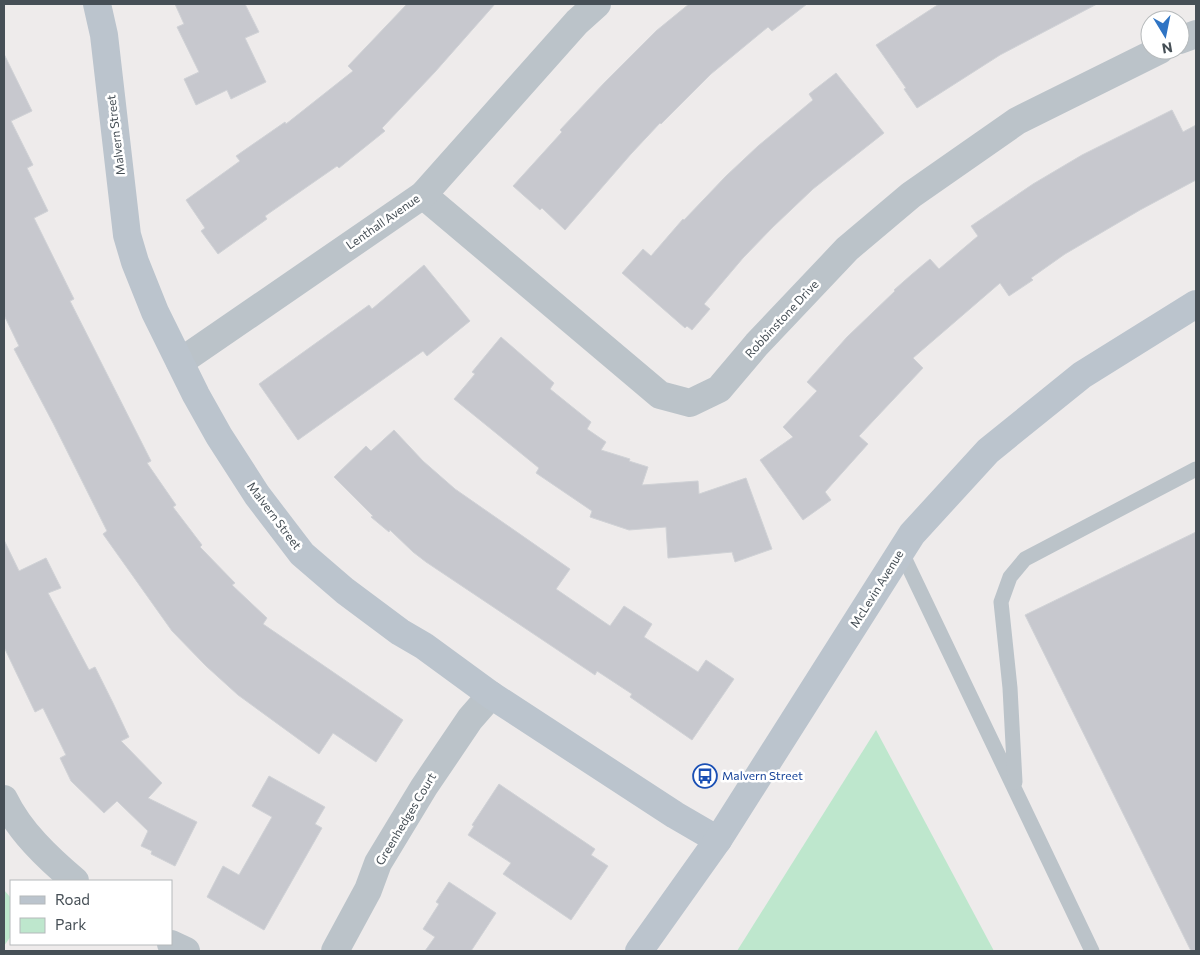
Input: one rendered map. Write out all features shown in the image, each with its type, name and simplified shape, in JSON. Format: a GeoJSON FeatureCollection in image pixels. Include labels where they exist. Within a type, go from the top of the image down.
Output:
{"type":"FeatureCollection","features":[{"type":"Feature","properties":{"kind":"street","name":"Malvern Street"},"geometry":{"type":"LineString","coordinates":[[97,4],[104,35],[127,235],[135,262],[155,312],[180,362],[219,436],[257,495],[302,554],[344,592],[400,632],[424,646],[491,695],[675,815],[718,840]]}},
{"type":"Feature","properties":{"kind":"street","name":"Lenthall Avenue"},"geometry":{"type":"LineString","coordinates":[[180,362],[423,195],[578,22],[597,4]]}},
{"type":"Feature","properties":{"kind":"street","name":"Robbinstone Drive"},"geometry":{"type":"LineString","coordinates":[[423,195],[660,395],[690,403],[719,389],[757,344],[847,249],[911,195],[1017,122],[1140,60]]}},
{"type":"Feature","properties":{"kind":"street","name":"McLevin Avenue"},"geometry":{"type":"LineString","coordinates":[[640,951],[718,840],[912,534],[988,451],[1082,375],[1196,304]]}},
{"type":"Feature","properties":{"kind":"street","name":"Greenhedges Court"},"geometry":{"type":"LineString","coordinates":[[335,951],[368,890],[378,863],[424,787],[470,719],[491,695]]}},
{"type":"Feature","properties":{"kind":"street"},"geometry":{"type":"LineString","coordinates":[[4,799],[23,828],[44,854],[74,880]]}},
{"type":"Feature","properties":{"kind":"street"},"geometry":{"type":"LineString","coordinates":[[172,944],[186,951]]}},
{"type":"Feature","properties":{"kind":"lane"},"geometry":{"type":"LineString","coordinates":[[1016,789],[1010,688],[1001,602],[1010,577],[1026,559],[1196,469]]}},
{"type":"Feature","properties":{"kind":"lane"},"geometry":{"type":"LineString","coordinates":[[901,551],[1092,951]]}},
{"type":"Feature","properties":{"kind":"green space"},"geometry":{"type":"Polygon","coordinates":[[[876,730],[994,951],[737,951],[876,730]]]}},
{"type":"Feature","properties":{"kind":"green space"},"geometry":{"type":"Polygon","coordinates":[[[4,890],[10,897],[10,937],[4,946],[4,890]]]}},
{"type":"Feature","properties":{"kind":"building"},"geometry":{"type":"Polygon","coordinates":[[[175,4],[245,4],[259,32],[245,38],[266,82],[231,99],[227,90],[196,105],[184,79],[199,72],[177,27],[184,24],[175,4]]]}},
{"type":"Feature","properties":{"kind":"building"},"geometry":{"type":"Polygon","coordinates":[[[407,4],[495,4],[382,128],[385,131],[339,168],[337,166],[265,216],[267,219],[218,254],[201,231],[205,228],[186,200],[240,161],[236,156],[285,122],[286,124],[353,71],[348,66],[407,4]]]}},
{"type":"Feature","properties":{"kind":"building"},"geometry":{"type":"Polygon","coordinates":[[[689,4],[807,4],[772,31],[768,27],[711,74],[660,123],[565,230],[542,208],[540,210],[513,186],[562,132],[560,130],[605,82],[656,31],[689,4]]]}},
{"type":"Feature","properties":{"kind":"building"},"geometry":{"type":"Polygon","coordinates":[[[939,4],[1097,4],[1000,55],[917,108],[904,89],[906,88],[876,45],[939,4]]]}},
{"type":"Feature","properties":{"kind":"building"},"geometry":{"type":"Polygon","coordinates":[[[4,54],[32,111],[11,121],[33,165],[27,168],[48,211],[34,218],[74,299],[70,301],[151,461],[147,463],[176,505],[173,507],[202,545],[200,547],[235,583],[232,585],[267,618],[263,624],[403,720],[376,762],[333,733],[319,754],[238,695],[172,631],[103,534],[107,531],[14,349],[19,346],[4,315],[4,54]]]}},
{"type":"Feature","properties":{"kind":"building"},"geometry":{"type":"Polygon","coordinates":[[[836,73],[884,133],[813,189],[773,227],[743,258],[704,304],[710,309],[692,330],[687,326],[685,328],[622,273],[643,249],[651,256],[683,219],[726,176],[758,146],[813,100],[809,94],[836,73]]]}},
{"type":"Feature","properties":{"kind":"building"},"geometry":{"type":"Polygon","coordinates":[[[1172,110],[1183,132],[1196,125],[1196,180],[1065,254],[1031,278],[1033,280],[1009,296],[1000,283],[913,358],[923,368],[859,436],[868,444],[825,492],[831,500],[803,520],[760,460],[793,437],[783,427],[817,391],[807,382],[847,337],[894,290],[930,259],[939,269],[978,236],[971,226],[1033,184],[1082,155],[1172,110]]]}},
{"type":"Feature","properties":{"kind":"building"},"geometry":{"type":"Polygon","coordinates":[[[424,265],[470,321],[427,356],[423,351],[298,440],[259,384],[369,305],[372,309],[424,265]]]}},
{"type":"Feature","properties":{"kind":"building"},"geometry":{"type":"Polygon","coordinates":[[[501,337],[554,383],[550,389],[591,422],[587,429],[606,442],[601,450],[648,467],[642,485],[698,481],[699,494],[746,478],[772,549],[735,562],[732,552],[668,558],[666,527],[629,530],[590,517],[592,511],[536,473],[539,468],[454,399],[475,374],[472,372],[501,337]]]}},
{"type":"Feature","properties":{"kind":"building"},"geometry":{"type":"Polygon","coordinates":[[[394,430],[423,461],[455,489],[570,569],[556,589],[610,626],[624,606],[652,624],[644,637],[698,672],[706,660],[734,679],[692,740],[630,697],[632,694],[597,671],[595,675],[426,562],[390,530],[389,532],[371,517],[373,516],[334,477],[366,446],[371,451],[394,430]]]}},
{"type":"Feature","properties":{"kind":"building"},"geometry":{"type":"Polygon","coordinates":[[[1196,532],[1196,951],[1191,951],[1025,615],[1196,532]]]}},
{"type":"Feature","properties":{"kind":"building"},"geometry":{"type":"Polygon","coordinates":[[[4,540],[19,571],[46,558],[61,588],[48,593],[89,670],[95,667],[113,703],[129,737],[121,741],[162,783],[148,798],[197,822],[175,866],[151,854],[152,851],[141,846],[148,831],[117,801],[104,813],[71,781],[60,758],[66,755],[43,708],[35,712],[4,647],[4,540]]]}},
{"type":"Feature","properties":{"kind":"building"},"geometry":{"type":"Polygon","coordinates":[[[269,776],[325,807],[315,824],[322,828],[264,930],[207,897],[223,866],[239,875],[272,817],[252,806],[269,776]]]}},
{"type":"Feature","properties":{"kind":"building"},"geometry":{"type":"Polygon","coordinates":[[[499,784],[595,849],[591,855],[608,866],[571,920],[503,874],[511,863],[468,835],[474,826],[472,825],[499,784]]]}},
{"type":"Feature","properties":{"kind":"building"},"geometry":{"type":"Polygon","coordinates":[[[449,882],[496,913],[471,951],[425,951],[435,937],[423,929],[439,904],[436,902],[449,882]]]}},
{"type":"Feature","properties":{"kind":"place","name":"Malvern Street"},"geometry":{"type":"Point","coordinates":[705,776]}}]}
